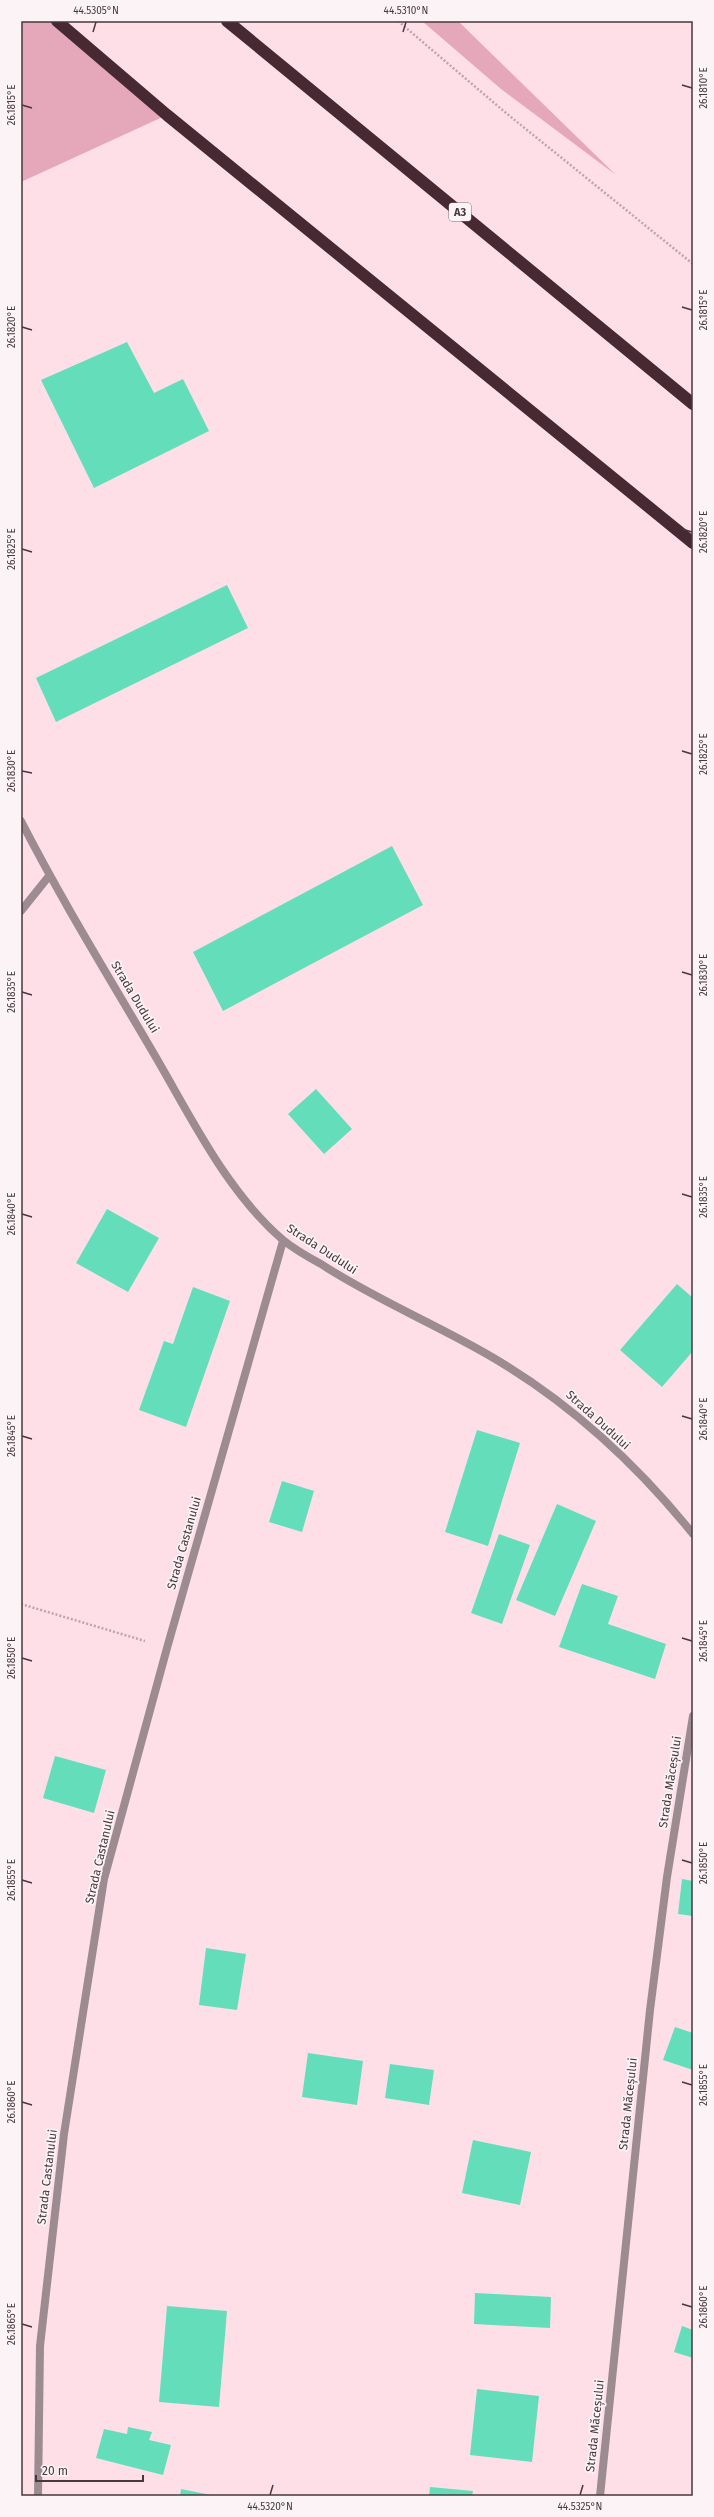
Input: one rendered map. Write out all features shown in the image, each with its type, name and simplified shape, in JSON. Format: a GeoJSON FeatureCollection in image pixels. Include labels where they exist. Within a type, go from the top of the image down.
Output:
{"type":"FeatureCollection","features":[{"type":"Feature","properties":{"kind":"highway"},"geometry":{"type":"LineString","coordinates":[[57,21],[167,115],[693,543]]}},
{"type":"Feature","properties":{"kind":"highway","name":"A3"},"geometry":{"type":"LineString","coordinates":[[227,21],[693,404]]}},
{"type":"Feature","properties":{"kind":"street","name":"Strada Dudului"},"geometry":{"type":"LineString","coordinates":[[21,821],[49,876],[211,1150],[244,1199],[283,1240],[340,1276],[485,1352],[540,1386],[598,1432],[666,1501],[693,1534]]}},
{"type":"Feature","properties":{"kind":"street"},"geometry":{"type":"LineString","coordinates":[[21,911],[49,876]]}},
{"type":"Feature","properties":{"kind":"street","name":"Strada Castanului"},"geometry":{"type":"LineString","coordinates":[[38,2496],[40,2346],[64,2134],[104,1879],[167,1648],[283,1240]]}},
{"type":"Feature","properties":{"kind":"street","name":"Strada Măceșului"},"geometry":{"type":"LineString","coordinates":[[600,2496],[650,2010],[667,1877],[693,1716]]}},
{"type":"Feature","properties":{"kind":"path"},"geometry":{"type":"LineString","coordinates":[[398,21],[506,113],[693,264]]}},
{"type":"Feature","properties":{"kind":"path"},"geometry":{"type":"LineString","coordinates":[[21,1604],[167,1648]]}},
{"type":"Feature","properties":{"kind":"shaded area"},"geometry":{"type":"Polygon","coordinates":[[[21,21],[57,21],[167,115],[21,182],[21,21]]]}},
{"type":"Feature","properties":{"kind":"shaded area"},"geometry":{"type":"Polygon","coordinates":[[[422,21],[458,21],[616,175],[501,89],[422,21]]]}},
{"type":"Feature","properties":{"kind":"building"},"geometry":{"type":"Polygon","coordinates":[[[127,342],[154,393],[183,379],[209,431],[94,488],[41,380],[127,342]]]}},
{"type":"Feature","properties":{"kind":"building"},"geometry":{"type":"Polygon","coordinates":[[[227,585],[248,628],[56,722],[36,678],[227,585]]]}},
{"type":"Feature","properties":{"kind":"building"},"geometry":{"type":"Polygon","coordinates":[[[392,846],[423,905],[223,1011],[193,952],[392,846]]]}},
{"type":"Feature","properties":{"kind":"building"},"geometry":{"type":"Polygon","coordinates":[[[316,1089],[352,1129],[324,1154],[288,1114],[316,1089]]]}},
{"type":"Feature","properties":{"kind":"building"},"geometry":{"type":"Polygon","coordinates":[[[107,1209],[159,1238],[128,1292],[76,1263],[107,1209]]]}},
{"type":"Feature","properties":{"kind":"building"},"geometry":{"type":"Polygon","coordinates":[[[677,1284],[693,1298],[693,1351],[662,1387],[620,1350],[677,1284]]]}},
{"type":"Feature","properties":{"kind":"building"},"geometry":{"type":"Polygon","coordinates":[[[193,1287],[230,1301],[186,1427],[139,1410],[164,1341],[173,1344],[193,1287]]]}},
{"type":"Feature","properties":{"kind":"building"},"geometry":{"type":"Polygon","coordinates":[[[477,1430],[520,1443],[488,1546],[445,1532],[477,1430]]]}},
{"type":"Feature","properties":{"kind":"building"},"geometry":{"type":"Polygon","coordinates":[[[282,1481],[314,1491],[302,1532],[269,1522],[282,1481]]]}},
{"type":"Feature","properties":{"kind":"building"},"geometry":{"type":"Polygon","coordinates":[[[557,1504],[596,1521],[555,1616],[516,1600],[557,1504]]]}},
{"type":"Feature","properties":{"kind":"building"},"geometry":{"type":"Polygon","coordinates":[[[499,1534],[530,1545],[502,1624],[471,1613],[499,1534]]]}},
{"type":"Feature","properties":{"kind":"building"},"geometry":{"type":"Polygon","coordinates":[[[582,1584],[618,1596],[608,1624],[666,1644],[655,1679],[559,1647],[582,1584]]]}},
{"type":"Feature","properties":{"kind":"building"},"geometry":{"type":"Polygon","coordinates":[[[55,1756],[106,1770],[94,1813],[43,1798],[55,1756]]]}},
{"type":"Feature","properties":{"kind":"building"},"geometry":{"type":"Polygon","coordinates":[[[682,1879],[693,1881],[693,1916],[678,1914],[682,1879]]]}},
{"type":"Feature","properties":{"kind":"building"},"geometry":{"type":"Polygon","coordinates":[[[206,1948],[246,1954],[237,2010],[199,2005],[206,1948]]]}},
{"type":"Feature","properties":{"kind":"building"},"geometry":{"type":"Polygon","coordinates":[[[675,2027],[693,2033],[693,2070],[663,2060],[675,2027]]]}},
{"type":"Feature","properties":{"kind":"building"},"geometry":{"type":"Polygon","coordinates":[[[308,2053],[363,2061],[357,2105],[302,2097],[308,2053]]]}},
{"type":"Feature","properties":{"kind":"building"},"geometry":{"type":"Polygon","coordinates":[[[390,2064],[434,2070],[429,2105],[385,2098],[390,2064]]]}},
{"type":"Feature","properties":{"kind":"building"},"geometry":{"type":"Polygon","coordinates":[[[473,2140],[531,2152],[520,2205],[462,2193],[473,2140]]]}},
{"type":"Feature","properties":{"kind":"building"},"geometry":{"type":"Polygon","coordinates":[[[475,2293],[551,2297],[550,2328],[474,2324],[475,2293]]]}},
{"type":"Feature","properties":{"kind":"building"},"geometry":{"type":"Polygon","coordinates":[[[167,2306],[227,2311],[219,2407],[159,2402],[167,2306]]]}},
{"type":"Feature","properties":{"kind":"building"},"geometry":{"type":"Polygon","coordinates":[[[682,2326],[693,2330],[693,2358],[674,2352],[682,2326]]]}},
{"type":"Feature","properties":{"kind":"building"},"geometry":{"type":"Polygon","coordinates":[[[477,2389],[539,2396],[532,2462],[470,2455],[477,2389]]]}},
{"type":"Feature","properties":{"kind":"building"},"geometry":{"type":"Polygon","coordinates":[[[128,2427],[152,2432],[149,2440],[171,2445],[163,2475],[96,2458],[104,2429],[127,2434],[128,2427]]]}},
{"type":"Feature","properties":{"kind":"building"},"geometry":{"type":"Polygon","coordinates":[[[430,2487],[473,2491],[472,2496],[429,2496],[430,2487]]]}},
{"type":"Feature","properties":{"kind":"building"},"geometry":{"type":"Polygon","coordinates":[[[181,2489],[211,2495],[211,2496],[180,2496],[181,2489]]]}}]}
